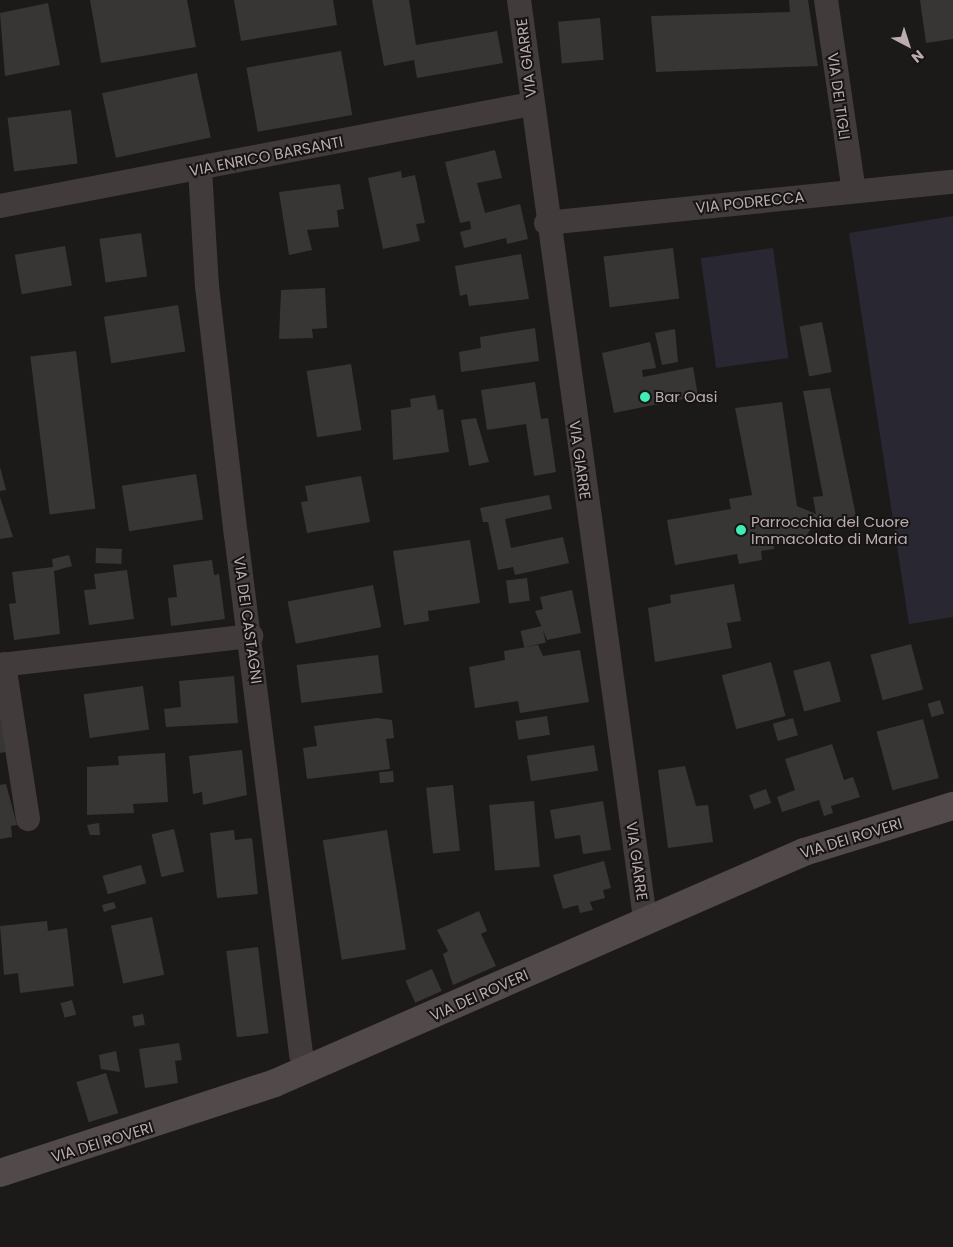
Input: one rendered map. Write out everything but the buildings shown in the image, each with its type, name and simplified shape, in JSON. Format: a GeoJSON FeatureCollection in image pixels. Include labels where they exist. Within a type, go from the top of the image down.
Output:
{"type":"FeatureCollection","features":[{"type":"Feature","properties":{"kind":"street","name":"VIA GIARRE"},"geometry":{"type":"LineString","coordinates":[[519,0],[546,222],[645,919]]}},
{"type":"Feature","properties":{"kind":"street","name":"VIA DEI TIGLI"},"geometry":{"type":"LineString","coordinates":[[826,0],[854,191]]}},
{"type":"Feature","properties":{"kind":"street","name":"VIA ENRICO BARSANTI"},"geometry":{"type":"LineString","coordinates":[[0,206],[531,104]]}},
{"type":"Feature","properties":{"kind":"street","name":"VIA DEI CASTAGNI"},"geometry":{"type":"LineString","coordinates":[[200,169],[207,286],[251,636],[300,1054],[306,1070]]}},
{"type":"Feature","properties":{"kind":"street","name":"VIA PODRECCA"},"geometry":{"type":"LineString","coordinates":[[546,222],[953,182]]}},
{"type":"Feature","properties":{"kind":"street"},"geometry":{"type":"LineString","coordinates":[[28,820],[2,664],[251,636]]}},
{"type":"Feature","properties":{"kind":"street","name":"VIA DEI ROVERI"},"geometry":{"type":"LineString","coordinates":[[0,1173],[139,1130],[306,1070],[645,919],[804,852],[953,806]]}},
{"type":"Feature","properties":{"kind":"shaded area"},"geometry":{"type":"Polygon","coordinates":[[[953,216],[953,617],[909,624],[849,233],[953,216]]]}},
{"type":"Feature","properties":{"kind":"shaded area"},"geometry":{"type":"Polygon","coordinates":[[[773,248],[788,358],[716,368],[701,258],[773,248]]]}},
{"type":"Feature","properties":{"kind":"place","name":"Bar Oasi"},"geometry":{"type":"Point","coordinates":[645,397]}},
{"type":"Feature","properties":{"kind":"place","name":"Parrocchia del Cuore Immacolato di Maria"},"geometry":{"type":"Point","coordinates":[741,530]}}]}
